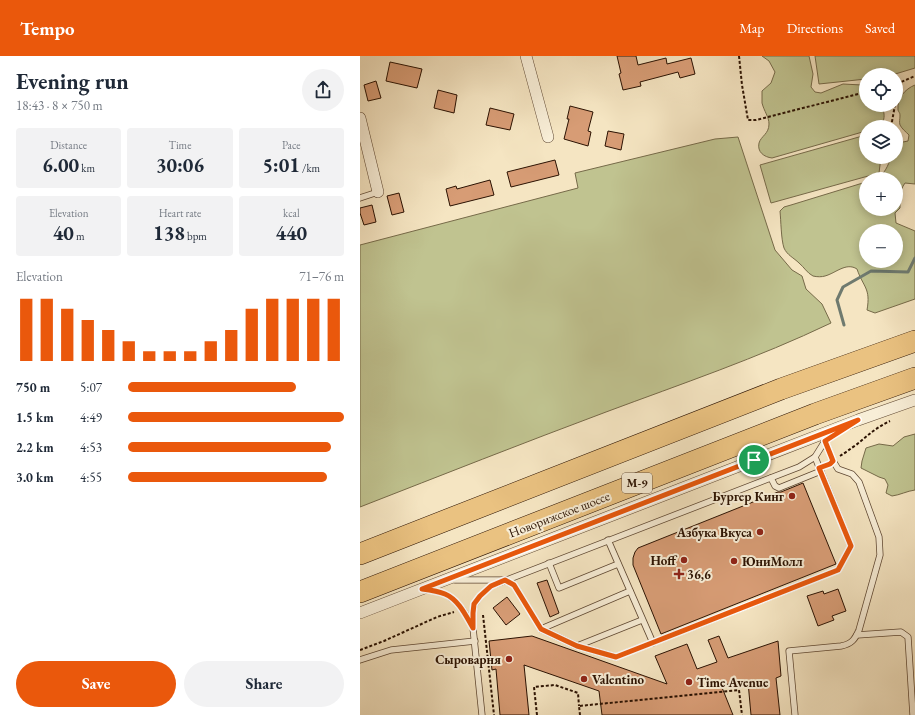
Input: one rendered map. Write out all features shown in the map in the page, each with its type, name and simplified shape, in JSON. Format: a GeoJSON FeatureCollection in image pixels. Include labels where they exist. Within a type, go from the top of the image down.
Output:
{"type":"FeatureCollection","features":[{"type":"Feature","properties":{"kind":"highway"},"geometry":{"type":"LineString","coordinates":[[360,554],[781,389],[915,340]]}},
{"type":"Feature","properties":{"kind":"highway","name":"Новорижское шоссе"},"geometry":{"type":"LineString","coordinates":[[360,592],[815,414],[915,378]]}},
{"type":"Feature","properties":{"kind":"street"},"geometry":{"type":"LineString","coordinates":[[526,56],[548,137]]}},
{"type":"Feature","properties":{"kind":"street"},"geometry":{"type":"LineString","coordinates":[[360,118],[378,192]]}},
{"type":"Feature","properties":{"kind":"street"},"geometry":{"type":"LineString","coordinates":[[360,613],[858,420],[915,400]]}},
{"type":"Feature","properties":{"kind":"lane"},"geometry":{"type":"LineString","coordinates":[[360,198],[378,192]]}},
{"type":"Feature","properties":{"kind":"lane"},"geometry":{"type":"LineString","coordinates":[[482,715],[473,628],[473,613],[474,604],[491,586],[799,467],[815,457],[825,441],[858,420]]}},
{"type":"Feature","properties":{"kind":"lane"},"geometry":{"type":"LineString","coordinates":[[795,715],[788,651],[846,645],[854,640],[860,630],[880,555],[879,537],[859,482],[852,474],[838,469],[825,441]]}},
{"type":"Feature","properties":{"kind":"lane"},"geometry":{"type":"LineString","coordinates":[[445,580],[505,580],[514,585],[541,629],[577,646],[616,657],[838,570],[851,546],[815,457]]}},
{"type":"Feature","properties":{"kind":"lane"},"geometry":{"type":"LineString","coordinates":[[770,478],[775,486],[779,488],[821,471]]}},
{"type":"Feature","properties":{"kind":"lane"},"geometry":{"type":"LineString","coordinates":[[608,540],[653,643]]}},
{"type":"Feature","properties":{"kind":"lane"},"geometry":{"type":"LineString","coordinates":[[549,563],[559,588],[618,564]]}},
{"type":"Feature","properties":{"kind":"lane"},"geometry":{"type":"LineString","coordinates":[[422,589],[446,594],[462,609],[473,628]]}},
{"type":"Feature","properties":{"kind":"lane"},"geometry":{"type":"LineString","coordinates":[[541,629],[630,590]]}},
{"type":"Feature","properties":{"kind":"lane"},"geometry":{"type":"LineString","coordinates":[[577,646],[642,620]]}},
{"type":"Feature","properties":{"kind":"lane"},"geometry":{"type":"LineString","coordinates":[[857,635],[901,632],[908,637],[913,715]]}},
{"type":"Feature","properties":{"kind":"lane"},"geometry":{"type":"LineString","coordinates":[[360,660],[391,650],[475,641]]}},
{"type":"Feature","properties":{"kind":"path"},"geometry":{"type":"LineString","coordinates":[[739,56],[748,120],[756,120],[859,94]]}},
{"type":"Feature","properties":{"kind":"path"},"geometry":{"type":"LineString","coordinates":[[903,81],[915,76]]}},
{"type":"Feature","properties":{"kind":"path"},"geometry":{"type":"LineString","coordinates":[[833,461],[872,432],[890,421]]}},
{"type":"Feature","properties":{"kind":"path"},"geometry":{"type":"LineString","coordinates":[[360,650],[462,609]]}},
{"type":"Feature","properties":{"kind":"path"},"geometry":{"type":"LineString","coordinates":[[484,615],[494,715]]}},
{"type":"Feature","properties":{"kind":"path"},"geometry":{"type":"LineString","coordinates":[[537,715],[534,687],[556,685],[578,693],[580,715]]}},
{"type":"Feature","properties":{"kind":"path"},"geometry":{"type":"LineString","coordinates":[[579,706],[739,690],[742,715]]}},
{"type":"Feature","properties":{"kind":"green space"},"geometry":{"type":"Polygon","coordinates":[[[762,56],[809,56],[813,74],[811,87],[815,92],[821,93],[843,84],[859,85],[859,112],[883,112],[883,120],[859,120],[859,133],[772,158],[764,155],[759,149],[759,143],[761,138],[768,130],[769,124],[762,103],[762,91],[771,83],[775,72],[769,61],[762,56]]]}},
{"type":"Feature","properties":{"kind":"green space"},"geometry":{"type":"Polygon","coordinates":[[[815,56],[915,56],[915,68],[903,72],[903,68],[859,68],[859,80],[819,84],[815,56]]]}},
{"type":"Feature","properties":{"kind":"green space"},"geometry":{"type":"Polygon","coordinates":[[[915,85],[915,184],[905,183],[903,186],[903,172],[884,172],[888,164],[903,164],[903,142],[908,141],[909,135],[903,129],[903,120],[900,120],[899,112],[903,112],[903,93],[915,85]]]}},
{"type":"Feature","properties":{"kind":"green space"},"geometry":{"type":"Polygon","coordinates":[[[738,137],[775,250],[792,270],[802,276],[806,289],[822,304],[831,323],[748,359],[544,435],[360,507],[360,245],[578,188],[575,173],[715,139],[738,137]]]}},
{"type":"Feature","properties":{"kind":"green space"},"geometry":{"type":"Polygon","coordinates":[[[859,137],[859,164],[880,164],[879,172],[859,172],[859,179],[771,203],[760,165],[859,137]]]}},
{"type":"Feature","properties":{"kind":"green space"},"geometry":{"type":"Polygon","coordinates":[[[859,184],[859,216],[895,216],[896,223],[898,224],[859,224],[859,268],[903,268],[903,226],[915,231],[915,299],[875,313],[867,310],[867,292],[857,269],[853,267],[845,267],[825,276],[813,276],[787,253],[784,248],[780,211],[784,207],[859,184]]]}},
{"type":"Feature","properties":{"kind":"green space"},"geometry":{"type":"Polygon","coordinates":[[[915,434],[915,490],[892,496],[886,493],[888,485],[885,479],[861,468],[866,448],[879,444],[893,446],[904,437],[915,434]]]}},
{"type":"Feature","properties":{"kind":"building"},"geometry":{"type":"Polygon","coordinates":[[[617,56],[636,56],[638,65],[666,58],[667,64],[691,58],[695,74],[680,78],[678,72],[640,82],[641,86],[623,90],[617,56]]]}},
{"type":"Feature","properties":{"kind":"building"},"geometry":{"type":"Polygon","coordinates":[[[390,62],[422,69],[417,88],[386,81],[390,62]]]}},
{"type":"Feature","properties":{"kind":"building"},"geometry":{"type":"Polygon","coordinates":[[[376,81],[381,98],[368,101],[364,85],[376,81]]]}},
{"type":"Feature","properties":{"kind":"building"},"geometry":{"type":"Polygon","coordinates":[[[438,90],[457,95],[454,113],[434,108],[438,90]]]}},
{"type":"Feature","properties":{"kind":"building"},"geometry":{"type":"Polygon","coordinates":[[[570,106],[593,112],[588,131],[591,132],[588,146],[564,139],[569,119],[567,119],[570,106]]]}},
{"type":"Feature","properties":{"kind":"building"},"geometry":{"type":"Polygon","coordinates":[[[490,108],[514,114],[510,130],[486,125],[490,108]]]}},
{"type":"Feature","properties":{"kind":"building"},"geometry":{"type":"Polygon","coordinates":[[[608,131],[624,134],[621,150],[605,146],[608,131]]]}},
{"type":"Feature","properties":{"kind":"building"},"geometry":{"type":"Polygon","coordinates":[[[555,160],[559,175],[511,187],[507,172],[555,160]]]}},
{"type":"Feature","properties":{"kind":"building"},"geometry":{"type":"Polygon","coordinates":[[[490,180],[494,195],[450,206],[446,189],[456,186],[457,189],[490,180]]]}},
{"type":"Feature","properties":{"kind":"building"},"geometry":{"type":"Polygon","coordinates":[[[399,193],[404,212],[392,215],[387,196],[399,193]]]}},
{"type":"Feature","properties":{"kind":"building"},"geometry":{"type":"Polygon","coordinates":[[[372,205],[376,222],[364,225],[360,208],[372,205]]]}},
{"type":"Feature","properties":{"kind":"building","name":"ЮниМолл"},"geometry":{"type":"Polygon","coordinates":[[[803,483],[836,564],[661,634],[633,565],[633,558],[638,548],[803,483]]]}},
{"type":"Feature","properties":{"kind":"building"},"geometry":{"type":"Polygon","coordinates":[[[547,580],[559,613],[550,617],[537,583],[547,580]]]}},
{"type":"Feature","properties":{"kind":"building"},"geometry":{"type":"Polygon","coordinates":[[[838,589],[846,611],[832,616],[834,620],[818,626],[807,596],[823,591],[824,594],[838,589]]]}},
{"type":"Feature","properties":{"kind":"building"},"geometry":{"type":"Polygon","coordinates":[[[507,597],[520,614],[506,625],[493,608],[507,597]]]}},
{"type":"Feature","properties":{"kind":"building"},"geometry":{"type":"Polygon","coordinates":[[[532,636],[667,684],[655,656],[687,644],[697,669],[717,662],[708,640],[719,636],[728,658],[778,641],[781,676],[776,678],[780,715],[751,715],[748,682],[721,685],[733,715],[602,715],[599,691],[524,665],[529,715],[500,715],[496,669],[492,670],[489,641],[532,636]]]}},
{"type":"Feature","properties":{"kind":"waterway"},"geometry":{"type":"LineString","coordinates":[[844,325],[837,300],[843,287],[871,271],[908,272],[915,258]]}},
{"type":"Feature","properties":{"kind":"place","name":"Бургер Кинг"},"geometry":{"type":"Point","coordinates":[792,496]}},
{"type":"Feature","properties":{"kind":"place","name":"Азбука Вкуса"},"geometry":{"type":"Point","coordinates":[760,532]}},
{"type":"Feature","properties":{"kind":"place","name":"Hoff"},"geometry":{"type":"Point","coordinates":[684,560]}},
{"type":"Feature","properties":{"kind":"place","name":"ЮниМолл"},"geometry":{"type":"Point","coordinates":[734,561]}},
{"type":"Feature","properties":{"kind":"place","name":"36,6"},"geometry":{"type":"Point","coordinates":[679,574]}},
{"type":"Feature","properties":{"kind":"place","name":"Сыроварня"},"geometry":{"type":"Point","coordinates":[509,659]}},
{"type":"Feature","properties":{"kind":"place","name":"Valentino"},"geometry":{"type":"Point","coordinates":[584,679]}},
{"type":"Feature","properties":{"kind":"place","name":"Time Avenue"},"geometry":{"type":"Point","coordinates":[689,682]}},
{"type":"Feature","properties":{"kind":"route"},"geometry":{"type":"LineString","coordinates":[[858,420],[825,441],[833,461],[830,464],[819,468],[851,546],[838,570],[616,657],[577,646],[541,629],[514,585],[505,580],[491,586],[474,604],[473,628],[462,609],[454,600],[446,594],[422,589],[445,580],[754,460],[858,420]]}}]}
